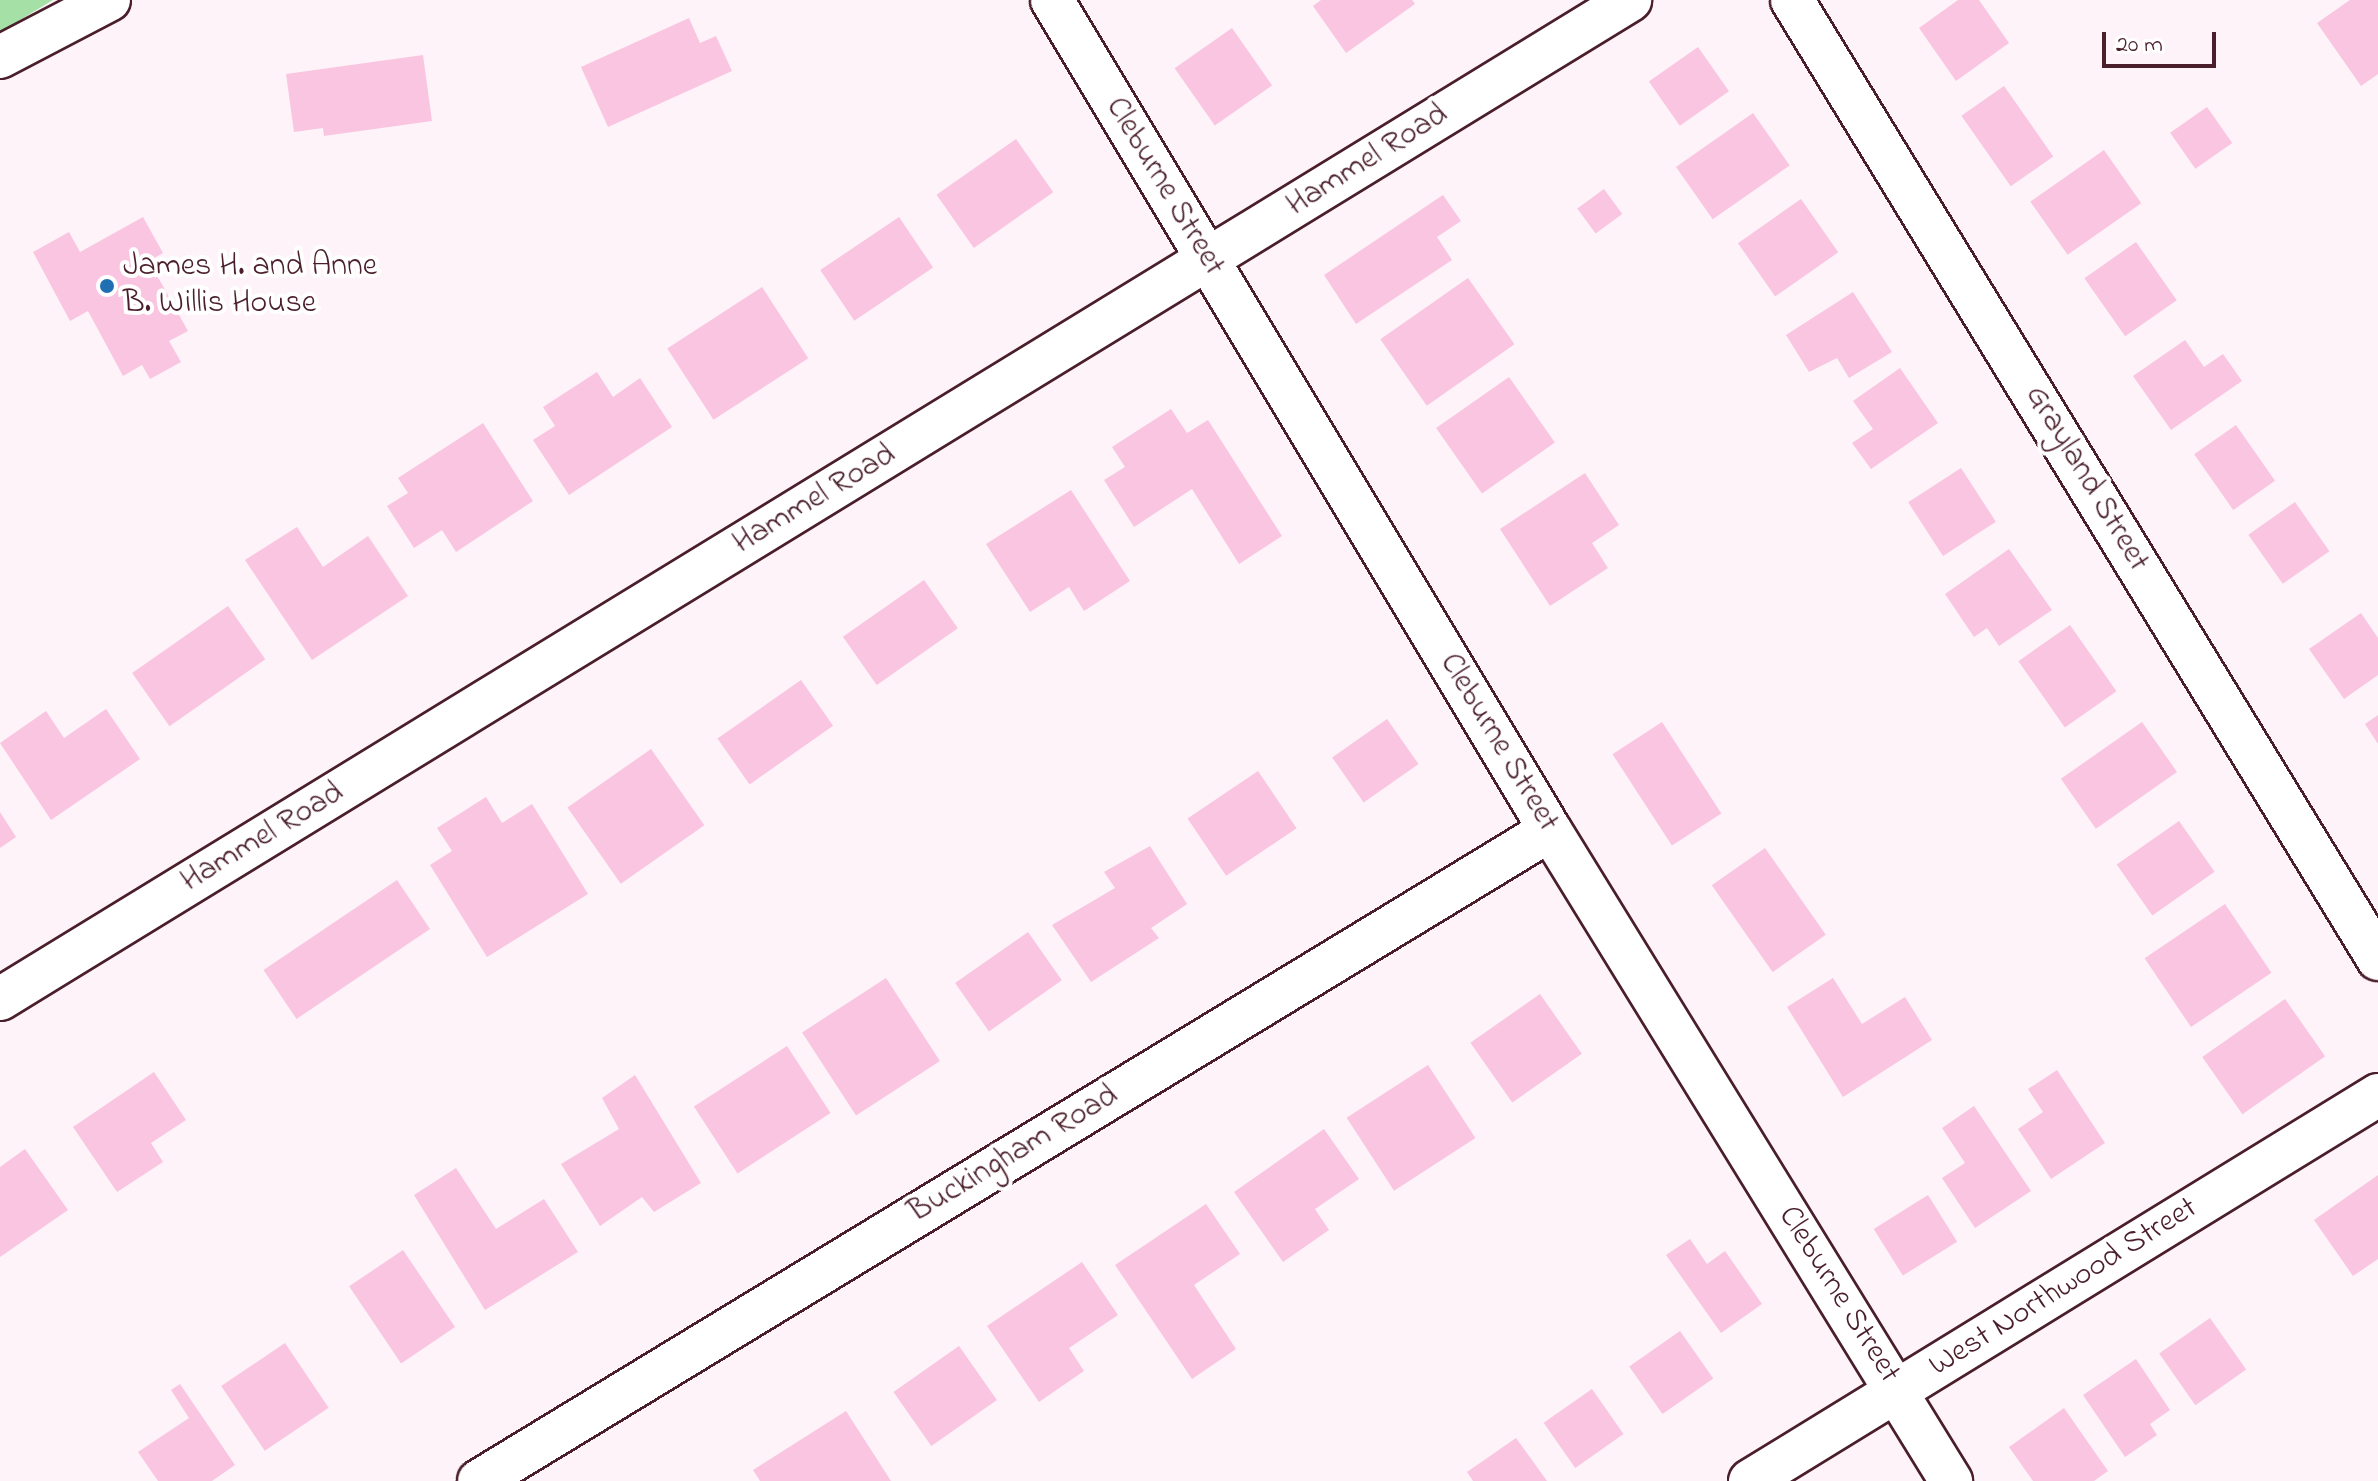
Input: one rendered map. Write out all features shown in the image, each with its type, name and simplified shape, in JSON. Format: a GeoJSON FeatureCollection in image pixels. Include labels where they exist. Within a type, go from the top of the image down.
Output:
{"type":"FeatureCollection","features":[{"type":"Feature","properties":{"kind":"street"},"geometry":{"type":"LineString","coordinates":[[0,57],[109,0]]}},
{"type":"Feature","properties":{"kind":"street","name":"Cleburne Street"},"geometry":{"type":"LineString","coordinates":[[1052,0],[1550,830],[1951,1481]]}},
{"type":"Feature","properties":{"kind":"street","name":"Hammel Road"},"geometry":{"type":"LineString","coordinates":[[0,999],[1630,0]]}},
{"type":"Feature","properties":{"kind":"street","name":"Grayland Street"},"geometry":{"type":"LineString","coordinates":[[1792,0],[2378,959]]}},
{"type":"Feature","properties":{"kind":"street","name":"Buckingham Road"},"geometry":{"type":"LineString","coordinates":[[479,1481],[1550,830]]}},
{"type":"Feature","properties":{"kind":"street","name":"West Northwood Street"},"geometry":{"type":"LineString","coordinates":[[1750,1481],[2378,1095]]}},
{"type":"Feature","properties":{"kind":"green space"},"geometry":{"type":"Polygon","coordinates":[[[0,0],[53,0],[0,32],[0,0]]]}},
{"type":"Feature","properties":{"kind":"building"},"geometry":{"type":"Polygon","coordinates":[[[1321,0],[1412,0],[1415,4],[1346,53],[1313,6],[1321,0]]]}},
{"type":"Feature","properties":{"kind":"building"},"geometry":{"type":"Polygon","coordinates":[[[1958,0],[1979,0],[2009,43],[1956,81],[1919,28],[1958,0]]]}},
{"type":"Feature","properties":{"kind":"building"},"geometry":{"type":"Polygon","coordinates":[[[2350,0],[2378,0],[2378,74],[2361,86],[2317,23],[2350,0]]]}},
{"type":"Feature","properties":{"kind":"building"},"geometry":{"type":"Polygon","coordinates":[[[689,18],[700,43],[716,36],[732,71],[608,127],[581,67],[689,18]]]}},
{"type":"Feature","properties":{"kind":"building"},"geometry":{"type":"Polygon","coordinates":[[[1232,28],[1272,85],[1215,125],[1175,68],[1232,28]]]}},
{"type":"Feature","properties":{"kind":"building"},"geometry":{"type":"Polygon","coordinates":[[[1698,47],[1729,91],[1680,126],[1649,81],[1698,47]]]}},
{"type":"Feature","properties":{"kind":"building"},"geometry":{"type":"Polygon","coordinates":[[[423,55],[432,121],[324,136],[323,128],[294,132],[286,74],[423,55]]]}},
{"type":"Feature","properties":{"kind":"building"},"geometry":{"type":"Polygon","coordinates":[[[2004,86],[2053,156],[2011,186],[1961,116],[2004,86]]]}},
{"type":"Feature","properties":{"kind":"building"},"geometry":{"type":"Polygon","coordinates":[[[2207,107],[2232,143],[2195,169],[2170,133],[2207,107]]]}},
{"type":"Feature","properties":{"kind":"building"},"geometry":{"type":"Polygon","coordinates":[[[1753,113],[1790,165],[1713,219],[1676,167],[1753,113]]]}},
{"type":"Feature","properties":{"kind":"building"},"geometry":{"type":"Polygon","coordinates":[[[1016,139],[1053,192],[974,248],[937,195],[1016,139]]]}},
{"type":"Feature","properties":{"kind":"building"},"geometry":{"type":"Polygon","coordinates":[[[2104,150],[2141,203],[2068,255],[2030,202],[2104,150]]]}},
{"type":"Feature","properties":{"kind":"building"},"geometry":{"type":"Polygon","coordinates":[[[1604,189],[1622,214],[1596,233],[1577,208],[1604,189]]]}},
{"type":"Feature","properties":{"kind":"building"},"geometry":{"type":"Polygon","coordinates":[[[1443,195],[1461,221],[1437,237],[1452,260],[1356,324],[1324,275],[1443,195]]]}},
{"type":"Feature","properties":{"kind":"building"},"geometry":{"type":"Polygon","coordinates":[[[1801,199],[1838,252],[1775,296],[1738,243],[1801,199]]]}},
{"type":"Feature","properties":{"kind":"building","name":"James H. and Anne B. Willis House"},"geometry":{"type":"Polygon","coordinates":[[[143,217],[163,253],[149,261],[188,331],[169,341],[181,362],[150,379],[142,365],[123,376],[88,311],[70,321],[33,252],[69,232],[80,252],[143,217]]]}},
{"type":"Feature","properties":{"kind":"building"},"geometry":{"type":"Polygon","coordinates":[[[899,217],[933,268],[854,321],[820,270],[899,217]]]}},
{"type":"Feature","properties":{"kind":"building"},"geometry":{"type":"Polygon","coordinates":[[[2136,242],[2177,300],[2125,336],[2084,278],[2136,242]]]}},
{"type":"Feature","properties":{"kind":"building"},"geometry":{"type":"Polygon","coordinates":[[[1468,278],[1514,344],[1427,406],[1380,339],[1468,278]]]}},
{"type":"Feature","properties":{"kind":"building"},"geometry":{"type":"Polygon","coordinates":[[[762,287],[808,358],[714,420],[667,349],[762,287]]]}},
{"type":"Feature","properties":{"kind":"building"},"geometry":{"type":"Polygon","coordinates":[[[1853,292],[1892,352],[1849,378],[1837,358],[1809,372],[1786,335],[1853,292]]]}},
{"type":"Feature","properties":{"kind":"building"},"geometry":{"type":"Polygon","coordinates":[[[2185,340],[2204,367],[2223,354],[2242,381],[2171,430],[2133,376],[2185,340]]]}},
{"type":"Feature","properties":{"kind":"building"},"geometry":{"type":"Polygon","coordinates":[[[1900,368],[1938,423],[1871,469],[1852,443],[1873,429],[1853,401],[1900,368]]]}},
{"type":"Feature","properties":{"kind":"building"},"geometry":{"type":"Polygon","coordinates":[[[597,372],[613,397],[640,378],[672,427],[569,495],[533,440],[555,426],[543,407],[597,372]]]}},
{"type":"Feature","properties":{"kind":"building"},"geometry":{"type":"Polygon","coordinates":[[[1509,377],[1555,443],[1482,494],[1436,428],[1509,377]]]}},
{"type":"Feature","properties":{"kind":"building"},"geometry":{"type":"Polygon","coordinates":[[[1171,409],[1187,433],[1208,420],[1282,536],[1239,564],[1192,489],[1134,527],[1104,480],[1125,467],[1112,447],[1171,409]]]}},
{"type":"Feature","properties":{"kind":"building"},"geometry":{"type":"Polygon","coordinates":[[[483,423],[533,501],[456,552],[442,530],[414,548],[387,506],[408,493],[398,478],[483,423]]]}},
{"type":"Feature","properties":{"kind":"building"},"geometry":{"type":"Polygon","coordinates":[[[2236,425],[2275,481],[2233,510],[2194,454],[2236,425]]]}},
{"type":"Feature","properties":{"kind":"building"},"geometry":{"type":"Polygon","coordinates":[[[1961,468],[1996,522],[1943,556],[1908,502],[1961,468]]]}},
{"type":"Feature","properties":{"kind":"building"},"geometry":{"type":"Polygon","coordinates":[[[1585,473],[1619,525],[1592,543],[1608,568],[1550,606],[1500,529],[1585,473]]]}},
{"type":"Feature","properties":{"kind":"building"},"geometry":{"type":"Polygon","coordinates":[[[1071,490],[1130,581],[1084,611],[1069,587],[1030,612],[986,544],[1071,490]]]}},
{"type":"Feature","properties":{"kind":"building"},"geometry":{"type":"Polygon","coordinates":[[[2295,502],[2329,551],[2283,584],[2248,535],[2295,502]]]}},
{"type":"Feature","properties":{"kind":"building"},"geometry":{"type":"Polygon","coordinates":[[[297,527],[323,567],[368,536],[408,596],[312,660],[245,560],[297,527]]]}},
{"type":"Feature","properties":{"kind":"building"},"geometry":{"type":"Polygon","coordinates":[[[2009,549],[2052,610],[1999,646],[1987,628],[1974,637],[1945,594],[2009,549]]]}},
{"type":"Feature","properties":{"kind":"building"},"geometry":{"type":"Polygon","coordinates":[[[924,580],[958,628],[877,685],[843,637],[924,580]]]}},
{"type":"Feature","properties":{"kind":"building"},"geometry":{"type":"Polygon","coordinates":[[[228,606],[265,659],[169,726],[132,673],[228,606]]]}},
{"type":"Feature","properties":{"kind":"building"},"geometry":{"type":"Polygon","coordinates":[[[2361,613],[2378,638],[2378,675],[2344,699],[2309,649],[2361,613]]]}},
{"type":"Feature","properties":{"kind":"building"},"geometry":{"type":"Polygon","coordinates":[[[2070,625],[2116,691],[2065,727],[2018,661],[2070,625]]]}},
{"type":"Feature","properties":{"kind":"building"},"geometry":{"type":"Polygon","coordinates":[[[801,680],[833,726],[750,784],[717,739],[801,680]]]}},
{"type":"Feature","properties":{"kind":"building"},"geometry":{"type":"Polygon","coordinates":[[[106,709],[140,759],[51,820],[0,743],[46,711],[64,738],[106,709]]]}},
{"type":"Feature","properties":{"kind":"building"},"geometry":{"type":"Polygon","coordinates":[[[2378,715],[2378,744],[2365,724],[2378,715]]]}},
{"type":"Feature","properties":{"kind":"building"},"geometry":{"type":"Polygon","coordinates":[[[1387,719],[1419,764],[1364,802],[1332,757],[1387,719]]]}},
{"type":"Feature","properties":{"kind":"building"},"geometry":{"type":"Polygon","coordinates":[[[1662,722],[1721,813],[1672,846],[1613,754],[1662,722]]]}},
{"type":"Feature","properties":{"kind":"building"},"geometry":{"type":"Polygon","coordinates":[[[2142,722],[2177,772],[2096,829],[2061,779],[2142,722]]]}},
{"type":"Feature","properties":{"kind":"building"},"geometry":{"type":"Polygon","coordinates":[[[651,749],[704,825],[621,884],[567,808],[651,749]]]}},
{"type":"Feature","properties":{"kind":"building"},"geometry":{"type":"Polygon","coordinates":[[[1258,771],[1297,828],[1226,876],[1188,819],[1258,771]]]}},
{"type":"Feature","properties":{"kind":"building"},"geometry":{"type":"Polygon","coordinates":[[[486,797],[502,823],[532,804],[588,894],[487,957],[430,865],[452,851],[437,828],[486,797]]]}},
{"type":"Feature","properties":{"kind":"building"},"geometry":{"type":"Polygon","coordinates":[[[0,812],[16,837],[0,848],[0,812]]]}},
{"type":"Feature","properties":{"kind":"building"},"geometry":{"type":"Polygon","coordinates":[[[2179,821],[2215,872],[2152,915],[2117,865],[2179,821]]]}},
{"type":"Feature","properties":{"kind":"building"},"geometry":{"type":"Polygon","coordinates":[[[1150,846],[1187,904],[1151,928],[1159,938],[1091,982],[1052,925],[1115,888],[1104,872],[1150,846]]]}},
{"type":"Feature","properties":{"kind":"building"},"geometry":{"type":"Polygon","coordinates":[[[1765,848],[1826,935],[1773,972],[1712,885],[1765,848]]]}},
{"type":"Feature","properties":{"kind":"building"},"geometry":{"type":"Polygon","coordinates":[[[397,880],[430,929],[297,1019],[264,970],[397,880]]]}},
{"type":"Feature","properties":{"kind":"building"},"geometry":{"type":"Polygon","coordinates":[[[2225,904],[2271,973],[2191,1027],[2145,958],[2225,904]]]}},
{"type":"Feature","properties":{"kind":"building"},"geometry":{"type":"Polygon","coordinates":[[[1028,932],[1062,980],[989,1031],[955,983],[1028,932]]]}},
{"type":"Feature","properties":{"kind":"building"},"geometry":{"type":"Polygon","coordinates":[[[886,978],[940,1061],[856,1115],[802,1032],[886,978]]]}},
{"type":"Feature","properties":{"kind":"building"},"geometry":{"type":"Polygon","coordinates":[[[1833,978],[1862,1024],[1905,997],[1932,1040],[1843,1097],[1787,1007],[1833,978]]]}},
{"type":"Feature","properties":{"kind":"building"},"geometry":{"type":"Polygon","coordinates":[[[1540,994],[1582,1054],[1512,1103],[1470,1043],[1540,994]]]}},
{"type":"Feature","properties":{"kind":"building"},"geometry":{"type":"Polygon","coordinates":[[[2285,999],[2325,1056],[2242,1114],[2202,1057],[2285,999]]]}},
{"type":"Feature","properties":{"kind":"building"},"geometry":{"type":"Polygon","coordinates":[[[787,1046],[831,1113],[737,1174],[694,1106],[787,1046]]]}},
{"type":"Feature","properties":{"kind":"building"},"geometry":{"type":"Polygon","coordinates":[[[1428,1065],[1475,1138],[1394,1191],[1347,1118],[1428,1065]]]}},
{"type":"Feature","properties":{"kind":"building"},"geometry":{"type":"Polygon","coordinates":[[[2057,1070],[2105,1143],[2051,1179],[2018,1129],[2043,1112],[2028,1089],[2057,1070]]]}},
{"type":"Feature","properties":{"kind":"building"},"geometry":{"type":"Polygon","coordinates":[[[154,1072],[186,1120],[151,1143],[163,1162],[117,1192],[73,1127],[154,1072]]]}},
{"type":"Feature","properties":{"kind":"building"},"geometry":{"type":"Polygon","coordinates":[[[635,1075],[701,1183],[654,1212],[642,1197],[600,1226],[561,1164],[619,1129],[602,1098],[635,1075]]]}},
{"type":"Feature","properties":{"kind":"building"},"geometry":{"type":"Polygon","coordinates":[[[1974,1106],[2031,1191],[1975,1228],[1942,1178],[1965,1163],[1942,1128],[1974,1106]]]}},
{"type":"Feature","properties":{"kind":"building"},"geometry":{"type":"Polygon","coordinates":[[[1324,1129],[1359,1179],[1315,1209],[1329,1230],[1283,1262],[1234,1192],[1324,1129]]]}},
{"type":"Feature","properties":{"kind":"building"},"geometry":{"type":"Polygon","coordinates":[[[25,1149],[68,1210],[0,1257],[0,1167],[25,1149]]]}},
{"type":"Feature","properties":{"kind":"building"},"geometry":{"type":"Polygon","coordinates":[[[456,1168],[496,1229],[544,1199],[578,1252],[485,1310],[414,1195],[456,1168]]]}},
{"type":"Feature","properties":{"kind":"building"},"geometry":{"type":"Polygon","coordinates":[[[2378,1175],[2378,1259],[2353,1276],[2314,1220],[2378,1175]]]}},
{"type":"Feature","properties":{"kind":"building"},"geometry":{"type":"Polygon","coordinates":[[[1928,1195],[1957,1242],[1903,1276],[1874,1229],[1928,1195]]]}},
{"type":"Feature","properties":{"kind":"building"},"geometry":{"type":"Polygon","coordinates":[[[1206,1204],[1240,1254],[1194,1285],[1236,1349],[1192,1379],[1115,1265],[1206,1204]]]}},
{"type":"Feature","properties":{"kind":"building"},"geometry":{"type":"Polygon","coordinates":[[[1690,1239],[1707,1264],[1725,1251],[1762,1304],[1721,1333],[1666,1255],[1690,1239]]]}},
{"type":"Feature","properties":{"kind":"building"},"geometry":{"type":"Polygon","coordinates":[[[403,1250],[455,1327],[401,1363],[349,1286],[403,1250]]]}},
{"type":"Feature","properties":{"kind":"building"},"geometry":{"type":"Polygon","coordinates":[[[1082,1262],[1118,1315],[1069,1348],[1084,1371],[1039,1402],[987,1326],[1082,1262]]]}},
{"type":"Feature","properties":{"kind":"building"},"geometry":{"type":"Polygon","coordinates":[[[2210,1318],[2246,1370],[2195,1405],[2159,1354],[2210,1318]]]}},
{"type":"Feature","properties":{"kind":"building"},"geometry":{"type":"Polygon","coordinates":[[[1680,1331],[1713,1379],[1662,1414],[1629,1367],[1680,1331]]]}},
{"type":"Feature","properties":{"kind":"building"},"geometry":{"type":"Polygon","coordinates":[[[285,1343],[329,1408],[265,1451],[221,1386],[285,1343]]]}},
{"type":"Feature","properties":{"kind":"building"},"geometry":{"type":"Polygon","coordinates":[[[959,1346],[997,1400],[931,1446],[893,1392],[959,1346]]]}},
{"type":"Feature","properties":{"kind":"building"},"geometry":{"type":"Polygon","coordinates":[[[2136,1359],[2170,1410],[2150,1424],[2157,1435],[2125,1457],[2083,1395],[2136,1359]]]}},
{"type":"Feature","properties":{"kind":"building"},"geometry":{"type":"Polygon","coordinates":[[[180,1384],[235,1465],[212,1481],[158,1481],[138,1452],[189,1418],[171,1390],[180,1384]]]}},
{"type":"Feature","properties":{"kind":"building"},"geometry":{"type":"Polygon","coordinates":[[[1592,1389],[1624,1434],[1575,1468],[1544,1423],[1592,1389]]]}},
{"type":"Feature","properties":{"kind":"building"},"geometry":{"type":"Polygon","coordinates":[[[2064,1408],[2108,1471],[2094,1481],[2033,1481],[2009,1447],[2064,1408]]]}},
{"type":"Feature","properties":{"kind":"building"},"geometry":{"type":"Polygon","coordinates":[[[846,1411],[891,1481],[760,1481],[753,1470],[846,1411]]]}},
{"type":"Feature","properties":{"kind":"building"},"geometry":{"type":"Polygon","coordinates":[[[1516,1438],[1547,1481],[1473,1481],[1467,1472],[1516,1438]]]}},
{"type":"Feature","properties":{"kind":"place","name":"James H. and Anne B. Willis House"},"geometry":{"type":"Point","coordinates":[107,286]}}]}
